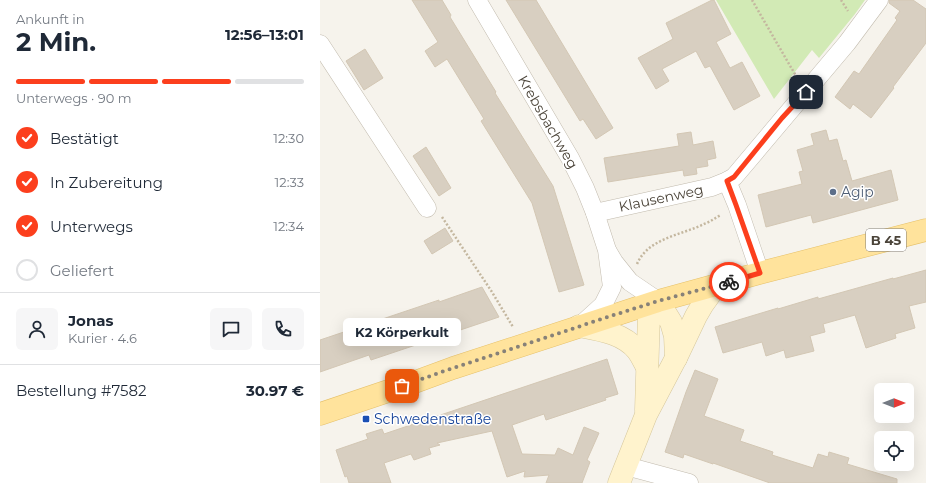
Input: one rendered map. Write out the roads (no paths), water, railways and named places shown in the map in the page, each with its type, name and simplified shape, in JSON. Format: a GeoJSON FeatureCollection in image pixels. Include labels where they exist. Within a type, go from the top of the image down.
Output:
{"type":"FeatureCollection","features":[{"type":"Feature","properties":{"kind":"main road","name":"B 45"},"geometry":{"type":"LineString","coordinates":[[320,414],[523,344],[658,301],[926,230]]}},
{"type":"Feature","properties":{"kind":"street","name":"Krebsbachweg"},"geometry":{"type":"LineString","coordinates":[[477,0],[570,158],[585,188],[607,250],[612,287],[603,306],[579,326]]}},
{"type":"Feature","properties":{"kind":"street","name":"Klausenweg"},"geometry":{"type":"LineString","coordinates":[[595,213],[712,187],[734,177],[782,118],[847,43],[880,0]]}},
{"type":"Feature","properties":{"kind":"street"},"geometry":{"type":"LineString","coordinates":[[320,44],[427,208]]}},
{"type":"Feature","properties":{"kind":"street"},"geometry":{"type":"LineString","coordinates":[[727,181],[760,273]]}},
{"type":"Feature","properties":{"kind":"street","name":"Krebsbachweg"},"geometry":{"type":"LineString","coordinates":[[607,250],[614,262],[630,282],[658,301]]}},
{"type":"Feature","properties":{"kind":"street"},"geometry":{"type":"LineString","coordinates":[[689,483],[623,474],[646,415],[696,316],[716,286]]}},
{"type":"Feature","properties":{"kind":"street"},"geometry":{"type":"LineString","coordinates":[[646,415],[649,314],[655,303],[658,301],[671,322],[676,358]]}},
{"type":"Feature","properties":{"kind":"street"},"geometry":{"type":"LineString","coordinates":[[579,326],[609,332],[620,336],[638,350],[647,367]]}},
{"type":"Feature","properties":{"kind":"place","name":"Agip"},"geometry":{"type":"Point","coordinates":[833,192]}},
{"type":"Feature","properties":{"kind":"place","name":"K2 Körperkult"},"geometry":{"type":"Point","coordinates":[402,386]}},
{"type":"Feature","properties":{"kind":"place","name":"Schwedenstraße"},"geometry":{"type":"Point","coordinates":[366,419]}}]}
